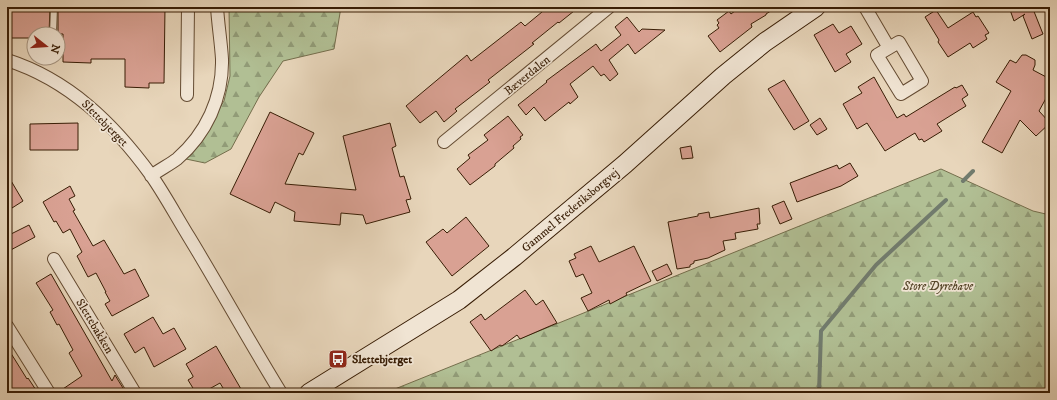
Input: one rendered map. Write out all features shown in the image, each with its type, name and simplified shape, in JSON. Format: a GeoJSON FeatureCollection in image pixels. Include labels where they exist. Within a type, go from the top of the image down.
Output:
{"type":"FeatureCollection","features":[{"type":"Feature","properties":{"kind":"street"},"geometry":{"type":"LineString","coordinates":[[187,95],[188,7]]}},
{"type":"Feature","properties":{"kind":"street"},"geometry":{"type":"LineString","coordinates":[[151,176],[176,160],[193,144],[206,125],[215,104],[221,82],[222,59],[217,7]]}},
{"type":"Feature","properties":{"kind":"street","name":"Bæverdalen"},"geometry":{"type":"LineString","coordinates":[[444,142],[609,7]]}},
{"type":"Feature","properties":{"kind":"street","name":"Gammel Frederiksborgvej"},"geometry":{"type":"LineString","coordinates":[[309,393],[459,300],[514,257],[625,164],[723,76],[765,42],[816,7]]}},
{"type":"Feature","properties":{"kind":"street"},"geometry":{"type":"LineString","coordinates":[[865,7],[889,48]]}},
{"type":"Feature","properties":{"kind":"street","name":"Slettebjerget"},"geometry":{"type":"LineString","coordinates":[[7,60],[46,76],[71,92],[94,110],[118,134],[151,176],[223,292],[281,393]]}},
{"type":"Feature","properties":{"kind":"street","name":"Slettebakken"},"geometry":{"type":"LineString","coordinates":[[54,259],[135,393]]}},
{"type":"Feature","properties":{"kind":"street"},"geometry":{"type":"LineString","coordinates":[[7,326],[49,393]]}},
{"type":"Feature","properties":{"kind":"lane"},"geometry":{"type":"LineString","coordinates":[[53,26],[54,7]]}},
{"type":"Feature","properties":{"kind":"green space"},"geometry":{"type":"Polygon","coordinates":[[[229,7],[341,7],[334,49],[283,61],[259,97],[231,149],[205,163],[186,159],[224,101],[230,76],[229,7]]]}},
{"type":"Feature","properties":{"kind":"green space","name":"Store Dyrehave"},"geometry":{"type":"Polygon","coordinates":[[[941,169],[1033,211],[1050,215],[1050,393],[385,393],[941,169]]]}},
{"type":"Feature","properties":{"kind":"building"},"geometry":{"type":"Polygon","coordinates":[[[11,7],[50,7],[49,26],[26,26],[26,38],[10,38],[11,7]]]}},
{"type":"Feature","properties":{"kind":"building"},"geometry":{"type":"Polygon","coordinates":[[[58,7],[165,7],[164,83],[149,83],[149,88],[125,87],[125,59],[91,59],[91,63],[66,62],[66,26],[58,26],[58,7]]]}},
{"type":"Feature","properties":{"kind":"building"},"geometry":{"type":"Polygon","coordinates":[[[548,7],[579,7],[559,23],[558,22],[532,43],[534,44],[488,80],[490,82],[455,109],[457,111],[444,122],[436,111],[420,123],[406,106],[467,55],[471,61],[521,22],[525,26],[548,7]]]}},
{"type":"Feature","properties":{"kind":"building"},"geometry":{"type":"Polygon","coordinates":[[[740,7],[777,7],[751,24],[752,27],[720,52],[708,36],[719,28],[717,25],[719,23],[717,20],[729,11],[731,14],[740,7]]]}},
{"type":"Feature","properties":{"kind":"building"},"geometry":{"type":"Polygon","coordinates":[[[1009,7],[1036,7],[1033,9],[1043,34],[1032,39],[1023,16],[1025,14],[1014,21],[1009,7]]]}},
{"type":"Feature","properties":{"kind":"building"},"geometry":{"type":"Polygon","coordinates":[[[936,10],[948,28],[973,12],[976,17],[978,16],[989,33],[985,35],[987,39],[973,48],[970,43],[948,57],[925,17],[936,10]]]}},
{"type":"Feature","properties":{"kind":"building"},"geometry":{"type":"Polygon","coordinates":[[[627,17],[639,32],[642,29],[665,30],[635,54],[628,44],[609,60],[618,74],[610,81],[604,74],[601,76],[593,66],[570,84],[578,97],[570,104],[569,102],[545,121],[534,107],[526,115],[518,105],[547,82],[546,81],[596,44],[601,51],[621,35],[615,27],[627,17]]]}},
{"type":"Feature","properties":{"kind":"building"},"geometry":{"type":"Polygon","coordinates":[[[833,24],[839,33],[851,26],[862,44],[846,54],[851,62],[835,72],[814,35],[833,24]]]}},
{"type":"Feature","properties":{"kind":"building"},"geometry":{"type":"Polygon","coordinates":[[[1022,55],[1026,55],[1035,60],[1033,70],[1050,79],[1050,91],[1039,111],[1050,123],[1036,136],[1020,120],[1002,153],[982,142],[1011,91],[996,82],[1010,60],[1016,63],[1022,55]]]}},
{"type":"Feature","properties":{"kind":"building"},"geometry":{"type":"Polygon","coordinates":[[[874,77],[897,118],[904,114],[906,117],[955,87],[956,88],[962,85],[968,95],[962,99],[966,106],[937,124],[942,131],[924,142],[922,139],[919,140],[915,133],[885,151],[867,123],[857,129],[843,104],[862,93],[858,87],[874,77]]]}},
{"type":"Feature","properties":{"kind":"building"},"geometry":{"type":"Polygon","coordinates":[[[784,80],[809,121],[794,130],[768,89],[784,80]]]}},
{"type":"Feature","properties":{"kind":"building"},"geometry":{"type":"Polygon","coordinates":[[[270,112],[314,133],[303,155],[299,153],[285,184],[356,190],[343,136],[390,123],[396,146],[392,148],[400,177],[404,176],[411,199],[406,200],[410,212],[366,224],[363,215],[341,213],[340,225],[294,221],[295,212],[275,202],[270,213],[230,194],[270,112]]]}},
{"type":"Feature","properties":{"kind":"building"},"geometry":{"type":"Polygon","coordinates":[[[508,116],[523,135],[520,137],[521,139],[513,146],[514,148],[495,164],[495,166],[470,185],[457,169],[470,158],[468,155],[488,140],[484,135],[508,116]]]}},
{"type":"Feature","properties":{"kind":"building"},"geometry":{"type":"Polygon","coordinates":[[[820,118],[827,129],[817,135],[810,125],[820,118]]]}},
{"type":"Feature","properties":{"kind":"building"},"geometry":{"type":"Polygon","coordinates":[[[78,123],[78,150],[30,150],[30,124],[78,123]]]}},
{"type":"Feature","properties":{"kind":"building"},"geometry":{"type":"Polygon","coordinates":[[[691,146],[693,158],[682,159],[680,148],[691,146]]]}},
{"type":"Feature","properties":{"kind":"building"},"geometry":{"type":"Polygon","coordinates":[[[850,163],[858,176],[841,186],[797,202],[790,183],[837,165],[839,169],[850,163]]]}},
{"type":"Feature","properties":{"kind":"building"},"geometry":{"type":"Polygon","coordinates":[[[7,174],[23,201],[12,208],[7,199],[7,174]]]}},
{"type":"Feature","properties":{"kind":"building"},"geometry":{"type":"Polygon","coordinates":[[[70,186],[75,196],[69,199],[75,210],[73,211],[93,246],[104,240],[124,274],[135,269],[149,296],[112,316],[105,304],[110,301],[96,273],[88,277],[77,256],[82,252],[70,229],[63,233],[56,221],[54,222],[43,202],[70,186]]]}},
{"type":"Feature","properties":{"kind":"building"},"geometry":{"type":"Polygon","coordinates":[[[784,201],[792,219],[780,224],[772,206],[784,201]]]}},
{"type":"Feature","properties":{"kind":"building"},"geometry":{"type":"Polygon","coordinates":[[[759,208],[760,224],[757,224],[758,229],[735,233],[736,239],[723,241],[725,250],[708,258],[694,261],[690,267],[677,269],[668,222],[698,216],[698,214],[709,212],[710,218],[759,208]]]}},
{"type":"Feature","properties":{"kind":"building"},"geometry":{"type":"Polygon","coordinates":[[[466,217],[489,246],[452,276],[426,242],[443,229],[447,233],[466,217]]]}},
{"type":"Feature","properties":{"kind":"building"},"geometry":{"type":"Polygon","coordinates":[[[29,225],[35,237],[7,252],[7,236],[29,225]]]}},
{"type":"Feature","properties":{"kind":"building"},"geometry":{"type":"Polygon","coordinates":[[[591,246],[599,262],[634,246],[651,281],[626,293],[627,295],[610,304],[609,300],[588,311],[581,298],[592,293],[583,274],[576,277],[569,261],[576,258],[574,254],[591,246]]]}},
{"type":"Feature","properties":{"kind":"building"},"geometry":{"type":"Polygon","coordinates":[[[667,264],[672,274],[657,281],[652,271],[667,264]]]}},
{"type":"Feature","properties":{"kind":"building"},"geometry":{"type":"Polygon","coordinates":[[[51,274],[112,381],[115,375],[123,388],[118,391],[119,393],[57,393],[82,376],[69,353],[73,350],[59,324],[57,325],[50,312],[53,310],[36,283],[51,274]]]}},
{"type":"Feature","properties":{"kind":"building"},"geometry":{"type":"Polygon","coordinates":[[[525,290],[536,305],[543,300],[557,323],[520,339],[517,335],[502,346],[500,345],[491,351],[470,322],[481,314],[485,320],[525,290]]]}},
{"type":"Feature","properties":{"kind":"building"},"geometry":{"type":"Polygon","coordinates":[[[153,317],[163,334],[174,328],[186,349],[154,367],[144,347],[135,353],[124,334],[153,317]]]}},
{"type":"Feature","properties":{"kind":"building"},"geometry":{"type":"Polygon","coordinates":[[[216,346],[241,389],[235,393],[226,393],[220,383],[202,393],[196,393],[188,380],[193,376],[186,364],[216,346]]]}},
{"type":"Feature","properties":{"kind":"building"},"geometry":{"type":"Polygon","coordinates":[[[7,347],[27,379],[28,378],[38,393],[14,393],[7,381],[7,347]]]}},
{"type":"Feature","properties":{"kind":"waterway"},"geometry":{"type":"LineString","coordinates":[[963,181],[973,171]]}},
{"type":"Feature","properties":{"kind":"waterway"},"geometry":{"type":"LineString","coordinates":[[819,393],[821,331],[876,265],[946,200]]}},
{"type":"Feature","properties":{"kind":"place","name":"Slettebjerget"},"geometry":{"type":"Point","coordinates":[338,359]}}]}
